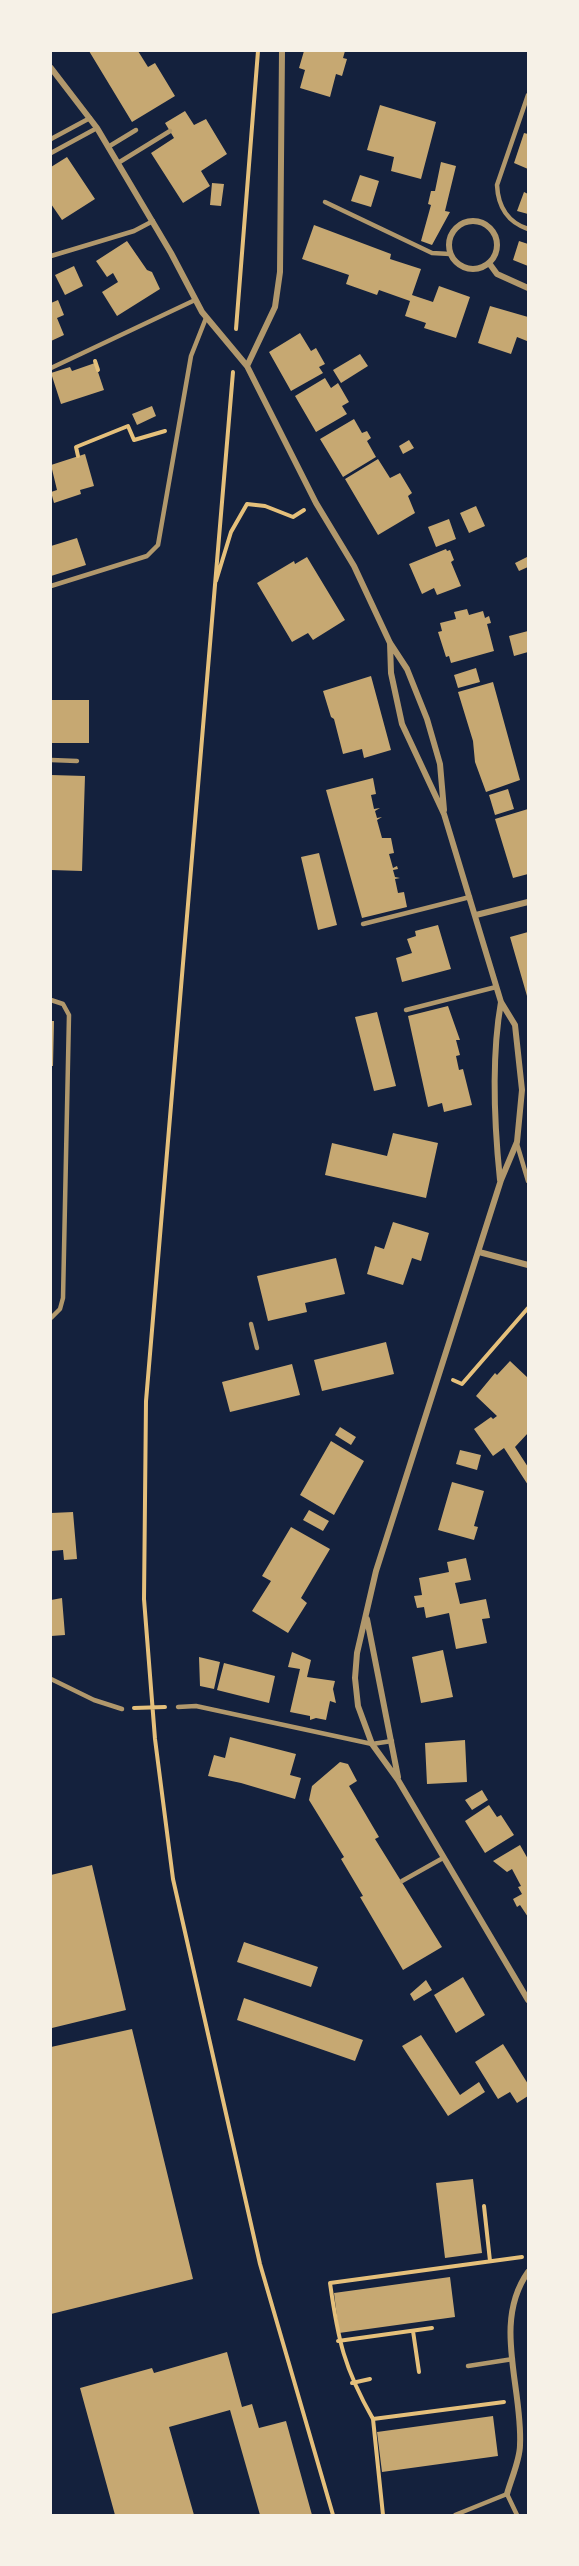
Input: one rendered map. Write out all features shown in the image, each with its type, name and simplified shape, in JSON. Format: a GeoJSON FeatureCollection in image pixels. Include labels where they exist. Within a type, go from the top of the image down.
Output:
{"type":"FeatureCollection","features":[{"type":"Feature","properties":{"kind":"street"},"geometry":{"type":"LineString","coordinates":[[246,366],[272,315],[280,272],[282,51]]}},
{"type":"Feature","properties":{"kind":"street"},"geometry":{"type":"LineString","coordinates":[[51,68],[97,128],[153,221],[206,318],[246,366],[316,503],[354,566],[390,643],[406,669],[427,719],[440,764],[444,814]]}},
{"type":"Feature","properties":{"kind":"street"},"geometry":{"type":"LineString","coordinates":[[467,221],[479,221],[489,226],[497,244],[495,255],[489,263],[480,268],[463,267],[450,254],[448,246],[452,231],[467,221]]}},
{"type":"Feature","properties":{"kind":"street"},"geometry":{"type":"LineString","coordinates":[[489,263],[496,274],[528,288]]}},
{"type":"Feature","properties":{"kind":"street"},"geometry":{"type":"LineString","coordinates":[[390,643],[391,673],[402,724],[444,814],[501,1002],[515,1025],[522,1089],[517,1142],[501,1180],[376,1571],[367,1618],[357,1653],[355,1678],[358,1706],[372,1744],[398,1780],[528,2000]]}},
{"type":"Feature","properties":{"kind":"street"},"geometry":{"type":"LineString","coordinates":[[476,915],[528,902]]}},
{"type":"Feature","properties":{"kind":"street"},"geometry":{"type":"LineString","coordinates":[[501,1002],[496,1032],[497,1148],[501,1180]]}},
{"type":"Feature","properties":{"kind":"street"},"geometry":{"type":"LineString","coordinates":[[479,1252],[528,1265]]}},
{"type":"Feature","properties":{"kind":"street"},"geometry":{"type":"LineString","coordinates":[[367,1618],[398,1780]]}},
{"type":"Feature","properties":{"kind":"street"},"geometry":{"type":"LineString","coordinates":[[507,2494],[520,2446],[513,2359],[512,2312],[520,2283],[528,2272]]}},
{"type":"Feature","properties":{"kind":"lane"},"geometry":{"type":"LineString","coordinates":[[528,95],[497,185],[498,201],[507,216],[528,230]]}},
{"type":"Feature","properties":{"kind":"lane"},"geometry":{"type":"LineString","coordinates":[[51,139],[90,118]]}},
{"type":"Feature","properties":{"kind":"lane"},"geometry":{"type":"LineString","coordinates":[[51,153],[97,128]]}},
{"type":"Feature","properties":{"kind":"lane"},"geometry":{"type":"LineString","coordinates":[[108,147],[136,130]]}},
{"type":"Feature","properties":{"kind":"lane"},"geometry":{"type":"LineString","coordinates":[[118,163],[170,131]]}},
{"type":"Feature","properties":{"kind":"lane"},"geometry":{"type":"LineString","coordinates":[[325,202],[432,253],[450,254]]}},
{"type":"Feature","properties":{"kind":"lane"},"geometry":{"type":"LineString","coordinates":[[51,256],[134,231],[153,221]]}},
{"type":"Feature","properties":{"kind":"lane"},"geometry":{"type":"LineString","coordinates":[[51,368],[195,300]]}},
{"type":"Feature","properties":{"kind":"lane"},"geometry":{"type":"LineString","coordinates":[[51,586],[153,552],[159,545],[191,356],[206,318]]}},
{"type":"Feature","properties":{"kind":"lane"},"geometry":{"type":"LineString","coordinates":[[51,760],[77,761]]}},
{"type":"Feature","properties":{"kind":"lane"},"geometry":{"type":"LineString","coordinates":[[363,924],[470,897]]}},
{"type":"Feature","properties":{"kind":"lane"},"geometry":{"type":"LineString","coordinates":[[406,1010],[496,987]]}},
{"type":"Feature","properties":{"kind":"lane"},"geometry":{"type":"LineString","coordinates":[[51,1000],[63,1004],[69,1015],[63,1298],[60,1309],[51,1318]]}},
{"type":"Feature","properties":{"kind":"lane"},"geometry":{"type":"LineString","coordinates":[[517,1142],[528,1181]]}},
{"type":"Feature","properties":{"kind":"lane"},"geometry":{"type":"LineString","coordinates":[[252,1324],[257,1348]]}},
{"type":"Feature","properties":{"kind":"lane"},"geometry":{"type":"LineString","coordinates":[[51,1679],[94,1700],[122,1709]]}},
{"type":"Feature","properties":{"kind":"lane"},"geometry":{"type":"LineString","coordinates":[[178,1707],[196,1706],[372,1744],[392,1741]]}},
{"type":"Feature","properties":{"kind":"lane"},"geometry":{"type":"LineString","coordinates":[[402,1881],[443,1858]]}},
{"type":"Feature","properties":{"kind":"lane"},"geometry":{"type":"LineString","coordinates":[[468,2366],[513,2359]]}},
{"type":"Feature","properties":{"kind":"lane"},"geometry":{"type":"LineString","coordinates":[[455,2515],[507,2494],[517,2515]]}},
{"type":"Feature","properties":{"kind":"path"},"geometry":{"type":"LineString","coordinates":[[237,314],[258,51]]}},
{"type":"Feature","properties":{"kind":"path"},"geometry":{"type":"LineString","coordinates":[[232,379],[146,1401],[144,1599],[154,1720],[173,1879],[260,2264],[333,2515]]}},
{"type":"Feature","properties":{"kind":"path"},"geometry":{"type":"LineString","coordinates":[[78,456],[76,447],[128,426],[134,440],[162,431],[178,433]]}},
{"type":"Feature","properties":{"kind":"path"},"geometry":{"type":"LineString","coordinates":[[213,591],[231,532],[247,504],[265,506],[293,517],[316,503]]}},
{"type":"Feature","properties":{"kind":"path"},"geometry":{"type":"LineString","coordinates":[[439,1375],[462,1384],[528,1308]]}},
{"type":"Feature","properties":{"kind":"path"},"geometry":{"type":"LineString","coordinates":[[122,1709],[178,1707]]}},
{"type":"Feature","properties":{"kind":"path"},"geometry":{"type":"LineString","coordinates":[[484,2206],[490,2261]]}},
{"type":"Feature","properties":{"kind":"path"},"geometry":{"type":"LineString","coordinates":[[383,2515],[373,2419],[352,2383],[338,2341],[330,2283],[521,2257],[528,2259]]}},
{"type":"Feature","properties":{"kind":"path"},"geometry":{"type":"LineString","coordinates":[[338,2341],[432,2328]]}},
{"type":"Feature","properties":{"kind":"path"},"geometry":{"type":"LineString","coordinates":[[413,2331],[419,2372]]}},
{"type":"Feature","properties":{"kind":"path"},"geometry":{"type":"LineString","coordinates":[[352,2383],[370,2379]]}},
{"type":"Feature","properties":{"kind":"path"},"geometry":{"type":"LineString","coordinates":[[373,2419],[517,2400]]}},
{"type":"Feature","properties":{"kind":"building"},"geometry":{"type":"Polygon","coordinates":[[[89,51],[138,51],[148,67],[155,63],[175,96],[132,122],[89,51]]]}},
{"type":"Feature","properties":{"kind":"building"},"geometry":{"type":"Polygon","coordinates":[[[304,51],[345,51],[343,58],[347,59],[342,76],[336,74],[330,97],[300,88],[305,70],[299,68],[304,51]]]}},
{"type":"Feature","properties":{"kind":"building"},"geometry":{"type":"Polygon","coordinates":[[[380,105],[436,122],[421,179],[391,171],[394,157],[367,150],[380,105]]]}},
{"type":"Feature","properties":{"kind":"building"},"geometry":{"type":"Polygon","coordinates":[[[185,111],[194,125],[206,119],[227,154],[201,171],[210,186],[183,203],[151,153],[174,138],[165,123],[185,111]]]}},
{"type":"Feature","properties":{"kind":"building"},"geometry":{"type":"Polygon","coordinates":[[[524,133],[528,134],[528,169],[514,163],[524,133]]]}},
{"type":"Feature","properties":{"kind":"building"},"geometry":{"type":"Polygon","coordinates":[[[67,157],[95,199],[62,220],[51,204],[51,167],[67,157]]]}},
{"type":"Feature","properties":{"kind":"building"},"geometry":{"type":"Polygon","coordinates":[[[441,162],[456,166],[445,211],[450,212],[432,245],[421,241],[431,205],[428,204],[431,191],[435,191],[441,162]]]}},
{"type":"Feature","properties":{"kind":"building"},"geometry":{"type":"Polygon","coordinates":[[[360,175],[379,181],[371,207],[351,201],[360,175]]]}},
{"type":"Feature","properties":{"kind":"building"},"geometry":{"type":"Polygon","coordinates":[[[212,183],[224,184],[221,206],[210,205],[212,183]]]}},
{"type":"Feature","properties":{"kind":"building"},"geometry":{"type":"Polygon","coordinates":[[[524,192],[528,194],[528,214],[517,211],[524,192]]]}},
{"type":"Feature","properties":{"kind":"building"},"geometry":{"type":"Polygon","coordinates":[[[314,225],[391,254],[390,259],[421,269],[412,295],[433,302],[439,286],[470,297],[456,338],[424,328],[426,323],[405,316],[410,301],[379,290],[377,295],[346,284],[349,275],[302,259],[314,225]]]}},
{"type":"Feature","properties":{"kind":"building"},"geometry":{"type":"Polygon","coordinates":[[[127,241],[147,270],[152,272],[160,289],[117,316],[102,292],[118,282],[113,273],[107,277],[96,261],[127,241]]]}},
{"type":"Feature","properties":{"kind":"building"},"geometry":{"type":"Polygon","coordinates":[[[519,241],[528,244],[528,266],[513,260],[519,241]]]}},
{"type":"Feature","properties":{"kind":"building"},"geometry":{"type":"Polygon","coordinates":[[[74,266],[83,286],[65,295],[55,275],[74,266]]]}},
{"type":"Feature","properties":{"kind":"building"},"geometry":{"type":"Polygon","coordinates":[[[58,300],[64,315],[57,318],[64,335],[51,341],[51,303],[58,300]]]}},
{"type":"Feature","properties":{"kind":"building"},"geometry":{"type":"Polygon","coordinates":[[[490,306],[528,317],[527,341],[517,337],[511,354],[478,343],[490,306]]]}},
{"type":"Feature","properties":{"kind":"building"},"geometry":{"type":"Polygon","coordinates":[[[300,333],[311,351],[316,348],[325,364],[319,367],[323,373],[291,391],[269,352],[300,333]]]}},
{"type":"Feature","properties":{"kind":"building"},"geometry":{"type":"Polygon","coordinates":[[[360,354],[368,366],[341,383],[333,370],[360,354]]]}},
{"type":"Feature","properties":{"kind":"building"},"geometry":{"type":"Polygon","coordinates":[[[95,363],[104,390],[61,404],[51,373],[70,367],[72,371],[95,363]]]}},
{"type":"Feature","properties":{"kind":"building"},"geometry":{"type":"Polygon","coordinates":[[[325,378],[331,388],[338,383],[349,402],[342,406],[347,414],[316,432],[295,396],[325,378]]]}},
{"type":"Feature","properties":{"kind":"building"},"geometry":{"type":"Polygon","coordinates":[[[152,406],[156,416],[137,425],[132,414],[152,406]]]}},
{"type":"Feature","properties":{"kind":"building"},"geometry":{"type":"Polygon","coordinates":[[[354,419],[362,433],[367,431],[371,438],[367,441],[376,457],[343,477],[320,439],[354,419]]]}},
{"type":"Feature","properties":{"kind":"building"},"geometry":{"type":"Polygon","coordinates":[[[409,440],[414,448],[403,454],[399,446],[409,440]]]}},
{"type":"Feature","properties":{"kind":"building"},"geometry":{"type":"Polygon","coordinates":[[[85,454],[94,486],[80,490],[81,494],[54,503],[51,492],[57,490],[51,465],[85,454]]]}},
{"type":"Feature","properties":{"kind":"building"},"geometry":{"type":"Polygon","coordinates":[[[378,459],[390,478],[400,473],[412,493],[408,496],[415,513],[378,535],[345,479],[378,459]]]}},
{"type":"Feature","properties":{"kind":"building"},"geometry":{"type":"Polygon","coordinates":[[[476,506],[485,526],[469,533],[460,513],[476,506]]]}},
{"type":"Feature","properties":{"kind":"building"},"geometry":{"type":"Polygon","coordinates":[[[449,519],[456,539],[436,547],[428,527],[449,519]]]}},
{"type":"Feature","properties":{"kind":"building"},"geometry":{"type":"Polygon","coordinates":[[[77,538],[86,565],[51,576],[51,546],[77,538]]]}},
{"type":"Feature","properties":{"kind":"building"},"geometry":{"type":"Polygon","coordinates":[[[446,549],[450,550],[454,560],[451,562],[461,586],[437,595],[434,588],[422,594],[409,564],[446,549]]]}},
{"type":"Feature","properties":{"kind":"building"},"geometry":{"type":"Polygon","coordinates":[[[307,557],[345,620],[313,640],[308,633],[292,642],[257,583],[294,561],[295,564],[307,557]]]}},
{"type":"Feature","properties":{"kind":"building"},"geometry":{"type":"Polygon","coordinates":[[[527,557],[528,567],[519,571],[515,563],[527,557]]]}},
{"type":"Feature","properties":{"kind":"building"},"geometry":{"type":"Polygon","coordinates":[[[467,609],[469,615],[483,611],[485,618],[489,616],[491,623],[487,624],[494,651],[451,663],[449,656],[446,657],[438,632],[442,631],[440,623],[456,619],[454,612],[467,609]]]}},
{"type":"Feature","properties":{"kind":"building"},"geometry":{"type":"Polygon","coordinates":[[[528,631],[528,652],[514,656],[509,636],[528,631]]]}},
{"type":"Feature","properties":{"kind":"building"},"geometry":{"type":"Polygon","coordinates":[[[476,668],[480,682],[458,688],[454,675],[476,668]]]}},
{"type":"Feature","properties":{"kind":"building"},"geometry":{"type":"Polygon","coordinates":[[[371,676],[391,750],[364,758],[362,749],[343,754],[334,719],[331,717],[323,691],[371,676]]]}},
{"type":"Feature","properties":{"kind":"building"},"geometry":{"type":"Polygon","coordinates":[[[493,682],[520,780],[486,792],[475,762],[473,741],[458,692],[493,682]]]}},
{"type":"Feature","properties":{"kind":"building"},"geometry":{"type":"Polygon","coordinates":[[[51,700],[89,700],[89,743],[51,743],[51,700]]]}},
{"type":"Feature","properties":{"kind":"building"},"geometry":{"type":"Polygon","coordinates":[[[51,775],[85,776],[82,871],[51,870],[51,775]]]}},
{"type":"Feature","properties":{"kind":"building"},"geometry":{"type":"Polygon","coordinates":[[[373,778],[376,794],[371,795],[374,809],[380,808],[375,811],[377,818],[382,817],[377,820],[382,838],[391,838],[394,853],[389,854],[393,868],[397,866],[398,869],[393,870],[395,877],[400,878],[395,879],[398,893],[404,892],[407,907],[362,918],[326,790],[373,778]]]}},
{"type":"Feature","properties":{"kind":"building"},"geometry":{"type":"Polygon","coordinates":[[[508,789],[514,809],[495,815],[489,795],[508,789]]]}},
{"type":"Feature","properties":{"kind":"building"},"geometry":{"type":"Polygon","coordinates":[[[528,809],[528,874],[513,878],[495,819],[528,809]]]}},
{"type":"Feature","properties":{"kind":"building"},"geometry":{"type":"Polygon","coordinates":[[[319,853],[337,925],[318,930],[301,857],[319,853]]]}},
{"type":"Feature","properties":{"kind":"building"},"geometry":{"type":"Polygon","coordinates":[[[438,925],[451,969],[402,982],[396,958],[412,953],[407,939],[416,936],[415,931],[438,925]]]}},
{"type":"Feature","properties":{"kind":"building"},"geometry":{"type":"Polygon","coordinates":[[[528,932],[528,996],[527,996],[510,937],[528,932]]]}},
{"type":"Feature","properties":{"kind":"building"},"geometry":{"type":"Polygon","coordinates":[[[448,1006],[460,1040],[456,1040],[460,1055],[456,1056],[459,1070],[463,1069],[472,1105],[444,1112],[442,1103],[428,1107],[408,1016],[448,1006]]]}},
{"type":"Feature","properties":{"kind":"building"},"geometry":{"type":"Polygon","coordinates":[[[377,1012],[396,1086],[374,1091],[355,1017],[377,1012]]]}},
{"type":"Feature","properties":{"kind":"building"},"geometry":{"type":"Polygon","coordinates":[[[51,1021],[54,1021],[53,1066],[51,1066],[51,1021]]]}},
{"type":"Feature","properties":{"kind":"building"},"geometry":{"type":"Polygon","coordinates":[[[393,1133],[438,1143],[426,1198],[325,1175],[332,1143],[387,1156],[393,1133]]]}},
{"type":"Feature","properties":{"kind":"building"},"geometry":{"type":"Polygon","coordinates":[[[393,1222],[429,1233],[421,1261],[412,1258],[403,1285],[367,1274],[375,1246],[384,1249],[393,1222]]]}},
{"type":"Feature","properties":{"kind":"building"},"geometry":{"type":"Polygon","coordinates":[[[336,1258],[345,1294],[305,1303],[307,1312],[268,1321],[257,1276],[336,1258]]]}},
{"type":"Feature","properties":{"kind":"building"},"geometry":{"type":"Polygon","coordinates":[[[386,1342],[394,1374],[322,1391],[314,1360],[386,1342]]]}},
{"type":"Feature","properties":{"kind":"building"},"geometry":{"type":"Polygon","coordinates":[[[510,1361],[528,1378],[528,1433],[515,1447],[528,1467],[528,1485],[504,1448],[493,1456],[474,1429],[491,1417],[493,1419],[497,1416],[476,1396],[495,1373],[497,1375],[510,1361]]]}},
{"type":"Feature","properties":{"kind":"building"},"geometry":{"type":"Polygon","coordinates":[[[292,1364],[300,1395],[230,1412],[222,1382],[292,1364]]]}},
{"type":"Feature","properties":{"kind":"building"},"geometry":{"type":"Polygon","coordinates":[[[340,1427],[356,1437],[351,1445],[335,1435],[340,1427]]]}},
{"type":"Feature","properties":{"kind":"building"},"geometry":{"type":"Polygon","coordinates":[[[331,1441],[364,1461],[334,1515],[300,1495],[331,1441]]]}},
{"type":"Feature","properties":{"kind":"building"},"geometry":{"type":"Polygon","coordinates":[[[460,1450],[481,1455],[477,1470],[456,1464],[460,1450]]]}},
{"type":"Feature","properties":{"kind":"building"},"geometry":{"type":"Polygon","coordinates":[[[452,1482],[484,1491],[474,1526],[478,1527],[474,1540],[438,1530],[452,1482]]]}},
{"type":"Feature","properties":{"kind":"building"},"geometry":{"type":"Polygon","coordinates":[[[309,1510],[329,1521],[323,1531],[303,1520],[309,1510]]]}},
{"type":"Feature","properties":{"kind":"building"},"geometry":{"type":"Polygon","coordinates":[[[73,1512],[77,1559],[64,1560],[63,1550],[51,1551],[51,1513],[73,1512]]]}},
{"type":"Feature","properties":{"kind":"building"},"geometry":{"type":"Polygon","coordinates":[[[291,1527],[330,1549],[301,1598],[307,1603],[288,1633],[252,1611],[271,1581],[262,1576],[291,1527]]]}},
{"type":"Feature","properties":{"kind":"building"},"geometry":{"type":"Polygon","coordinates":[[[466,1558],[471,1580],[455,1583],[460,1604],[486,1599],[490,1618],[482,1619],[487,1643],[456,1649],[449,1613],[426,1618],[424,1607],[417,1608],[414,1596],[422,1595],[419,1578],[449,1572],[447,1562],[466,1558]]]}},
{"type":"Feature","properties":{"kind":"building"},"geometry":{"type":"Polygon","coordinates":[[[62,1598],[65,1635],[51,1636],[51,1600],[62,1598]]]}},
{"type":"Feature","properties":{"kind":"building"},"geometry":{"type":"Polygon","coordinates":[[[443,1650],[453,1697],[421,1703],[412,1657],[443,1650]]]}},
{"type":"Feature","properties":{"kind":"building"},"geometry":{"type":"Polygon","coordinates":[[[292,1652],[311,1660],[307,1677],[335,1681],[333,1689],[336,1703],[330,1701],[326,1720],[316,1718],[310,1720],[310,1716],[290,1712],[300,1669],[288,1667],[292,1652]]]}},
{"type":"Feature","properties":{"kind":"building"},"geometry":{"type":"Polygon","coordinates":[[[199,1657],[220,1662],[214,1689],[200,1686],[199,1657]]]}},
{"type":"Feature","properties":{"kind":"building"},"geometry":{"type":"Polygon","coordinates":[[[224,1663],[275,1676],[269,1703],[217,1690],[224,1663]]]}},
{"type":"Feature","properties":{"kind":"building"},"geometry":{"type":"Polygon","coordinates":[[[230,1737],[296,1754],[290,1775],[301,1778],[295,1799],[208,1776],[214,1755],[225,1758],[230,1737]]]}},
{"type":"Feature","properties":{"kind":"building"},"geometry":{"type":"Polygon","coordinates":[[[465,1740],[467,1782],[427,1784],[425,1743],[465,1740]]]}},
{"type":"Feature","properties":{"kind":"building"},"geometry":{"type":"Polygon","coordinates":[[[340,1762],[348,1764],[357,1781],[349,1786],[379,1837],[375,1839],[442,1947],[403,1970],[360,1897],[363,1896],[341,1859],[344,1857],[309,1800],[312,1786],[340,1762]]]}},
{"type":"Feature","properties":{"kind":"building"},"geometry":{"type":"Polygon","coordinates":[[[482,1790],[488,1800],[472,1810],[465,1800],[482,1790]]]}},
{"type":"Feature","properties":{"kind":"building"},"geometry":{"type":"Polygon","coordinates":[[[489,1805],[497,1817],[501,1815],[514,1835],[485,1853],[465,1821],[489,1805]]]}},
{"type":"Feature","properties":{"kind":"building"},"geometry":{"type":"Polygon","coordinates":[[[520,1845],[528,1859],[528,1917],[520,1905],[517,1907],[513,1899],[522,1894],[518,1887],[521,1886],[512,1869],[507,1872],[493,1861],[520,1845]]]}},
{"type":"Feature","properties":{"kind":"building"},"geometry":{"type":"Polygon","coordinates":[[[92,1865],[126,2010],[52,2028],[51,1875],[92,1865]]]}},
{"type":"Feature","properties":{"kind":"building"},"geometry":{"type":"Polygon","coordinates":[[[244,1942],[318,1967],[311,1987],[237,1962],[244,1942]]]}},
{"type":"Feature","properties":{"kind":"building"},"geometry":{"type":"Polygon","coordinates":[[[463,1977],[485,2015],[456,2033],[434,1995],[463,1977]]]}},
{"type":"Feature","properties":{"kind":"building"},"geometry":{"type":"Polygon","coordinates":[[[426,1980],[432,1990],[414,2001],[410,1994],[426,1980]]]}},
{"type":"Feature","properties":{"kind":"building"},"geometry":{"type":"Polygon","coordinates":[[[244,1998],[363,2040],[355,2061],[237,2020],[244,1998]]]}},
{"type":"Feature","properties":{"kind":"building"},"geometry":{"type":"Polygon","coordinates":[[[132,2029],[193,2279],[51,2314],[51,2047],[132,2029]]]}},
{"type":"Feature","properties":{"kind":"building"},"geometry":{"type":"Polygon","coordinates":[[[421,2035],[460,2095],[479,2082],[485,2092],[448,2116],[402,2046],[421,2035]]]}},
{"type":"Feature","properties":{"kind":"building"},"geometry":{"type":"Polygon","coordinates":[[[503,2044],[528,2084],[528,2096],[517,2103],[510,2092],[498,2099],[475,2062],[503,2044]]]}},
{"type":"Feature","properties":{"kind":"building"},"geometry":{"type":"Polygon","coordinates":[[[473,2179],[482,2253],[445,2258],[436,2183],[473,2179]]]}},
{"type":"Feature","properties":{"kind":"building"},"geometry":{"type":"Polygon","coordinates":[[[450,2277],[455,2317],[339,2333],[334,2293],[450,2277]]]}},
{"type":"Feature","properties":{"kind":"building"},"geometry":{"type":"Polygon","coordinates":[[[227,2352],[242,2407],[252,2404],[259,2428],[286,2421],[312,2515],[260,2515],[230,2410],[169,2427],[194,2515],[115,2515],[80,2388],[152,2368],[154,2373],[227,2352]]]}},
{"type":"Feature","properties":{"kind":"building"},"geometry":{"type":"Polygon","coordinates":[[[493,2416],[498,2456],[382,2472],[377,2432],[493,2416]]]}}]}
